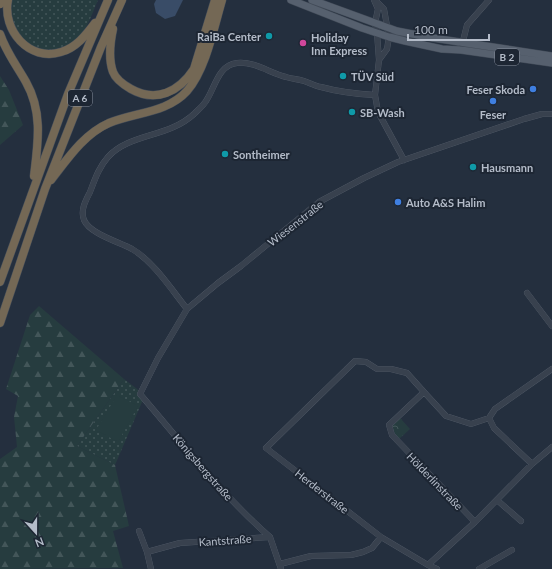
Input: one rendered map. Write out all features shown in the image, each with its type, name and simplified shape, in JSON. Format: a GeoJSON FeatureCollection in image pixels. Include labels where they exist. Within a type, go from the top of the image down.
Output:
{"type":"FeatureCollection","features":[{"type":"Feature","properties":{"kind":"highway"},"geometry":{"type":"LineString","coordinates":[[0,4],[1,0]]}},
{"type":"Feature","properties":{"kind":"highway"},"geometry":{"type":"LineString","coordinates":[[8,0],[8,18],[19,41],[33,51],[51,54],[70,48],[79,42],[104,9]]}},
{"type":"Feature","properties":{"kind":"highway","name":"A 6"},"geometry":{"type":"LineString","coordinates":[[0,282],[68,94],[108,0]]}},
{"type":"Feature","properties":{"kind":"highway","name":"A 6"},"geometry":{"type":"LineString","coordinates":[[0,323],[45,189],[98,54],[122,0]]}},
{"type":"Feature","properties":{"kind":"highway"},"geometry":{"type":"LineString","coordinates":[[118,9],[110,41],[110,62],[114,74],[123,85],[137,93],[154,96],[177,88],[188,78],[194,69],[215,0]]}},
{"type":"Feature","properties":{"kind":"highway"},"geometry":{"type":"LineString","coordinates":[[45,189],[78,145],[92,133],[109,123],[158,109],[173,103],[187,91],[196,78],[204,58],[222,0]]}},
{"type":"Feature","properties":{"kind":"highway"},"geometry":{"type":"LineString","coordinates":[[0,34],[9,54],[27,84],[37,115],[39,136],[33,188]]}},
{"type":"Feature","properties":{"kind":"main road","name":"B 2"},"geometry":{"type":"LineString","coordinates":[[291,0],[389,37],[442,49],[462,50],[552,64]]}},
{"type":"Feature","properties":{"kind":"main road","name":"B 2"},"geometry":{"type":"LineString","coordinates":[[312,0],[368,19],[397,31],[552,56]]}},
{"type":"Feature","properties":{"kind":"street"},"geometry":{"type":"LineString","coordinates":[[375,0],[384,9],[389,37],[386,49],[379,60]]}},
{"type":"Feature","properties":{"kind":"street"},"geometry":{"type":"LineString","coordinates":[[375,0],[378,9],[375,23],[379,60],[375,95],[378,112],[404,160]]}},
{"type":"Feature","properties":{"kind":"street"},"geometry":{"type":"LineString","coordinates":[[462,50],[462,42],[467,25],[489,0]]}},
{"type":"Feature","properties":{"kind":"street"},"geometry":{"type":"LineString","coordinates":[[187,309],[147,260],[132,249],[88,227],[83,219],[82,209],[100,169],[108,157],[118,148],[135,140],[165,132],[193,115],[205,102],[213,90],[219,75],[226,67],[236,63],[246,63],[319,87],[358,94],[375,95]]}},
{"type":"Feature","properties":{"kind":"street","name":"Wiesenstraße"},"geometry":{"type":"LineString","coordinates":[[140,394],[158,358],[187,309],[218,283],[242,266],[319,202],[364,178],[404,160],[524,118],[542,114],[552,114]]}},
{"type":"Feature","properties":{"kind":"street"},"geometry":{"type":"LineString","coordinates":[[527,293],[552,326]]}},
{"type":"Feature","properties":{"kind":"street","name":"Herderstraße"},"geometry":{"type":"LineString","coordinates":[[424,392],[407,373],[391,369],[377,369],[366,362],[355,361],[266,448],[381,537],[437,569]]}},
{"type":"Feature","properties":{"kind":"street"},"geometry":{"type":"LineString","coordinates":[[424,392],[446,416],[471,424],[489,418],[495,410],[552,369]]}},
{"type":"Feature","properties":{"kind":"street","name":"Hölderlinstraße"},"geometry":{"type":"LineString","coordinates":[[424,392],[389,425],[392,435],[475,522]]}},
{"type":"Feature","properties":{"kind":"street","name":"Königsbergstraße"},"geometry":{"type":"LineString","coordinates":[[140,394],[248,518],[270,537]]}},
{"type":"Feature","properties":{"kind":"street"},"geometry":{"type":"LineString","coordinates":[[489,418],[494,428],[532,464]]}},
{"type":"Feature","properties":{"kind":"street"},"geometry":{"type":"LineString","coordinates":[[428,565],[475,522],[532,464],[552,447]]}},
{"type":"Feature","properties":{"kind":"street"},"geometry":{"type":"LineString","coordinates":[[497,500],[521,521]]}},
{"type":"Feature","properties":{"kind":"street"},"geometry":{"type":"LineString","coordinates":[[139,530],[151,569]]}},
{"type":"Feature","properties":{"kind":"street"},"geometry":{"type":"LineString","coordinates":[[270,537],[280,566],[311,556],[351,555],[363,552],[372,548],[381,537]]}},
{"type":"Feature","properties":{"kind":"street","name":"Kantstraße"},"geometry":{"type":"LineString","coordinates":[[147,552],[180,543],[270,537]]}},
{"type":"Feature","properties":{"kind":"street"},"geometry":{"type":"LineString","coordinates":[[479,569],[512,550]]}},
{"type":"Feature","properties":{"kind":"green space"},"geometry":{"type":"Polygon","coordinates":[[[12,0],[98,0],[88,24],[76,40],[59,49],[47,50],[36,48],[26,42],[19,34],[13,24],[11,13],[12,0]]]}},
{"type":"Feature","properties":{"kind":"green space"},"geometry":{"type":"Polygon","coordinates":[[[0,76],[9,90],[23,125],[0,145],[0,76]]]}},
{"type":"Feature","properties":{"kind":"green space"},"geometry":{"type":"Polygon","coordinates":[[[39,306],[124,379],[77,446],[115,465],[129,526],[113,531],[123,568],[0,569],[0,459],[17,447],[14,417],[18,396],[6,389],[30,315],[39,306]]]}},
{"type":"Feature","properties":{"kind":"green space"},"geometry":{"type":"Polygon","coordinates":[[[124,379],[145,395],[115,465],[77,446],[124,379]]]}},
{"type":"Feature","properties":{"kind":"green space"},"geometry":{"type":"Polygon","coordinates":[[[117,395],[138,406],[118,442],[96,430],[117,395]]]}},
{"type":"Feature","properties":{"kind":"green space"},"geometry":{"type":"Polygon","coordinates":[[[400,418],[410,429],[399,439],[395,434],[392,425],[400,418]]]}},
{"type":"Feature","properties":{"kind":"water"},"geometry":{"type":"Polygon","coordinates":[[[156,0],[183,0],[175,16],[165,19],[156,13],[154,4],[156,0]]]}},
{"type":"Feature","properties":{"kind":"place","name":"RaiBa Center"},"geometry":{"type":"Point","coordinates":[269,36]}},
{"type":"Feature","properties":{"kind":"place","name":"Holiday Inn Express"},"geometry":{"type":"Point","coordinates":[303,43]}},
{"type":"Feature","properties":{"kind":"place","name":"TÜV Süd"},"geometry":{"type":"Point","coordinates":[343,76]}},
{"type":"Feature","properties":{"kind":"place","name":"Feser Skoda"},"geometry":{"type":"Point","coordinates":[533,89]}},
{"type":"Feature","properties":{"kind":"place","name":"Feser"},"geometry":{"type":"Point","coordinates":[493,101]}},
{"type":"Feature","properties":{"kind":"place","name":"SB-Wash"},"geometry":{"type":"Point","coordinates":[352,112]}},
{"type":"Feature","properties":{"kind":"place","name":"Sontheimer"},"geometry":{"type":"Point","coordinates":[225,154]}},
{"type":"Feature","properties":{"kind":"place","name":"Hausmann"},"geometry":{"type":"Point","coordinates":[473,167]}},
{"type":"Feature","properties":{"kind":"place","name":"Auto A&S Halim"},"geometry":{"type":"Point","coordinates":[398,202]}}]}
